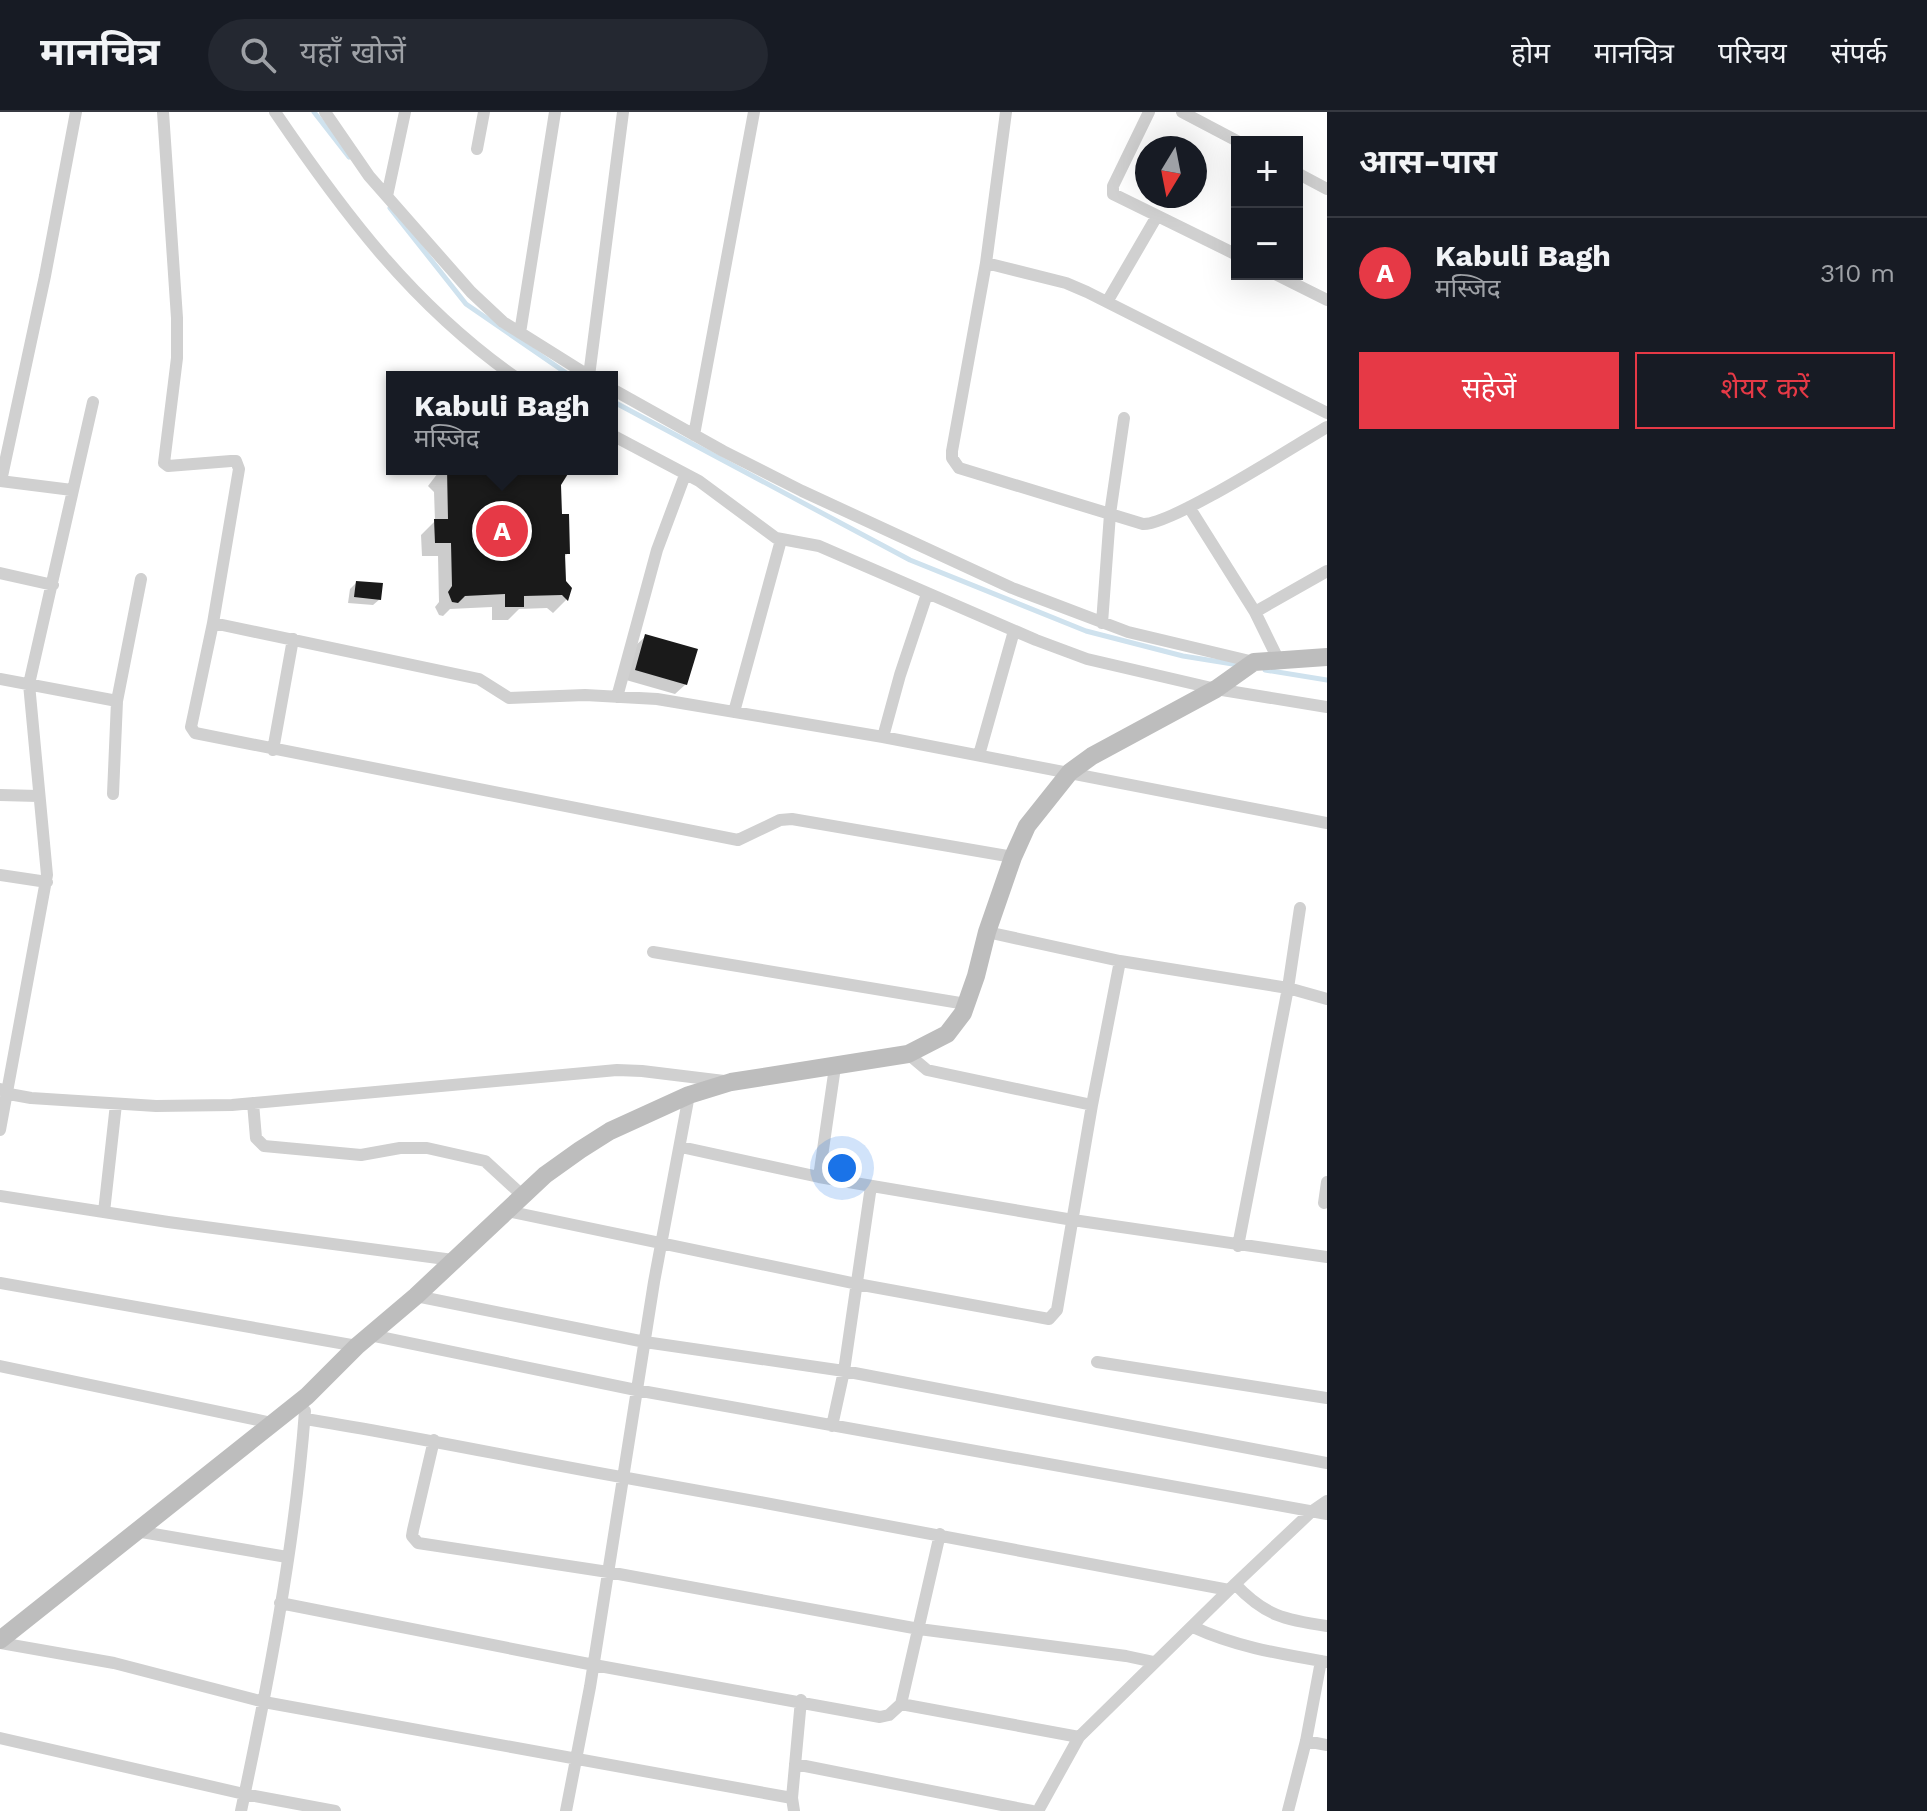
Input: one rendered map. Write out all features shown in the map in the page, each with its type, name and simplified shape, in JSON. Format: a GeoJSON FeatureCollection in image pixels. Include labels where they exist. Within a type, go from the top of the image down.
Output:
{"type":"FeatureCollection","features":[{"type":"Feature","properties":{"kind":"street"},"geometry":{"type":"LineString","coordinates":[[72,490],[1,481],[76,112]]}},
{"type":"Feature","properties":{"kind":"street"},"geometry":{"type":"LineString","coordinates":[[163,112],[177,318],[177,358],[164,463],[168,466],[236,461],[239,469],[192,730],[200,736],[738,840],[780,820],[792,819],[1013,857]]}},
{"type":"Feature","properties":{"kind":"street"},"geometry":{"type":"LineString","coordinates":[[275,112],[313,168],[423,302],[472,347],[506,371]]}},
{"type":"Feature","properties":{"kind":"street"},"geometry":{"type":"LineString","coordinates":[[325,112],[369,176],[471,292],[503,322],[582,371]]}},
{"type":"Feature","properties":{"kind":"street"},"geometry":{"type":"LineString","coordinates":[[387,196],[405,112]]}},
{"type":"Feature","properties":{"kind":"street"},"geometry":{"type":"LineString","coordinates":[[477,149],[484,112]]}},
{"type":"Feature","properties":{"kind":"street"},"geometry":{"type":"LineString","coordinates":[[520,333],[555,112]]}},
{"type":"Feature","properties":{"kind":"street"},"geometry":{"type":"LineString","coordinates":[[591,371],[623,112]]}},
{"type":"Feature","properties":{"kind":"street"},"geometry":{"type":"LineString","coordinates":[[694,435],[754,112]]}},
{"type":"Feature","properties":{"kind":"street"},"geometry":{"type":"LineString","coordinates":[[1006,112],[986,263],[952,458],[959,468],[1151,524],[1189,507],[1327,427]]}},
{"type":"Feature","properties":{"kind":"street"},"geometry":{"type":"LineString","coordinates":[[1149,112],[1112,190],[1116,196],[1231,252]]}},
{"type":"Feature","properties":{"kind":"street"},"geometry":{"type":"LineString","coordinates":[[1182,112],[1231,138]]}},
{"type":"Feature","properties":{"kind":"street"},"geometry":{"type":"LineString","coordinates":[[1303,176],[1327,189]]}},
{"type":"Feature","properties":{"kind":"street"},"geometry":{"type":"LineString","coordinates":[[1107,302],[1157,216]]}},
{"type":"Feature","properties":{"kind":"street"},"geometry":{"type":"LineString","coordinates":[[986,263],[1066,283],[1327,413]]}},
{"type":"Feature","properties":{"kind":"street"},"geometry":{"type":"LineString","coordinates":[[1287,280],[1327,300]]}},
{"type":"Feature","properties":{"kind":"street"},"geometry":{"type":"LineString","coordinates":[[618,392],[802,491],[910,543],[1102,623],[1252,664]]}},
{"type":"Feature","properties":{"kind":"street"},"geometry":{"type":"LineString","coordinates":[[0,1130],[4,1092],[47,882],[29,684],[93,402]]}},
{"type":"Feature","properties":{"kind":"street"},"geometry":{"type":"LineString","coordinates":[[1102,623],[1110,514],[1124,418]]}},
{"type":"Feature","properties":{"kind":"street"},"geometry":{"type":"LineString","coordinates":[[618,438],[699,481],[781,540],[819,546],[1014,631],[1087,659],[1327,707]]}},
{"type":"Feature","properties":{"kind":"street"},"geometry":{"type":"LineString","coordinates":[[617,697],[657,550],[685,475]]}},
{"type":"Feature","properties":{"kind":"street"},"geometry":{"type":"LineString","coordinates":[[1189,507],[1255,612],[1278,659]]}},
{"type":"Feature","properties":{"kind":"street"},"geometry":{"type":"LineString","coordinates":[[734,712],[781,540]]}},
{"type":"Feature","properties":{"kind":"street"},"geometry":{"type":"LineString","coordinates":[[1255,612],[1327,571]]}},
{"type":"Feature","properties":{"kind":"street"},"geometry":{"type":"LineString","coordinates":[[0,573],[53,585]]}},
{"type":"Feature","properties":{"kind":"street"},"geometry":{"type":"LineString","coordinates":[[113,794],[117,701],[141,579]]}},
{"type":"Feature","properties":{"kind":"street"},"geometry":{"type":"LineString","coordinates":[[883,737],[927,594]]}},
{"type":"Feature","properties":{"kind":"street"},"geometry":{"type":"LineString","coordinates":[[213,623],[479,679],[509,698],[585,695],[657,699],[883,737],[1327,823]]}},
{"type":"Feature","properties":{"kind":"street"},"geometry":{"type":"LineString","coordinates":[[979,755],[1014,631]]}},
{"type":"Feature","properties":{"kind":"street"},"geometry":{"type":"LineString","coordinates":[[273,750],[293,639]]}},
{"type":"Feature","properties":{"kind":"street"},"geometry":{"type":"LineString","coordinates":[[0,1642],[307,1396],[363,1340],[416,1296],[561,1162],[610,1131],[689,1095],[731,1082],[908,1054],[947,1034],[957,1023],[966,1004],[987,932],[1027,826],[1070,772],[1105,748],[1220,686],[1252,664],[1278,659],[1327,657]]}},
{"type":"Feature","properties":{"kind":"street"},"geometry":{"type":"LineString","coordinates":[[0,679],[117,701]]}},
{"type":"Feature","properties":{"kind":"street"},"geometry":{"type":"LineString","coordinates":[[0,795],[38,796]]}},
{"type":"Feature","properties":{"kind":"street"},"geometry":{"type":"LineString","coordinates":[[0,875],[47,882]]}},
{"type":"Feature","properties":{"kind":"street"},"geometry":{"type":"LineString","coordinates":[[1238,1246],[1288,988],[1300,908]]}},
{"type":"Feature","properties":{"kind":"street"},"geometry":{"type":"LineString","coordinates":[[987,932],[1120,961],[1288,988],[1327,999]]}},
{"type":"Feature","properties":{"kind":"street"},"geometry":{"type":"LineString","coordinates":[[653,952],[966,1004]]}},
{"type":"Feature","properties":{"kind":"street"},"geometry":{"type":"LineString","coordinates":[[507,1211],[857,1284],[1049,1319],[1057,1310],[1120,961]]}},
{"type":"Feature","properties":{"kind":"street"},"geometry":{"type":"LineString","coordinates":[[908,1054],[927,1070],[1092,1105]]}},
{"type":"Feature","properties":{"kind":"street"},"geometry":{"type":"LineString","coordinates":[[819,1177],[835,1067]]}},
{"type":"Feature","properties":{"kind":"street"},"geometry":{"type":"LineString","coordinates":[[4,1092],[31,1098],[192,1106],[617,1070],[731,1082]]}},
{"type":"Feature","properties":{"kind":"street"},"geometry":{"type":"LineString","coordinates":[[566,1811],[594,1665],[636,1390],[689,1095]]}},
{"type":"Feature","properties":{"kind":"street"},"geometry":{"type":"LineString","coordinates":[[253,1103],[256,1138],[264,1146],[361,1155],[400,1148],[427,1148],[485,1161],[523,1196]]}},
{"type":"Feature","properties":{"kind":"street"},"geometry":{"type":"LineString","coordinates":[[104,1212],[116,1104]]}},
{"type":"Feature","properties":{"kind":"street"},"geometry":{"type":"LineString","coordinates":[[681,1147],[871,1186],[1238,1246],[1327,1257]]}},
{"type":"Feature","properties":{"kind":"street"},"geometry":{"type":"LineString","coordinates":[[1324,1203],[1327,1182]]}},
{"type":"Feature","properties":{"kind":"street"},"geometry":{"type":"LineString","coordinates":[[832,1426],[844,1371],[871,1186]]}},
{"type":"Feature","properties":{"kind":"street"},"geometry":{"type":"LineString","coordinates":[[0,1196],[453,1260]]}},
{"type":"Feature","properties":{"kind":"street"},"geometry":{"type":"LineString","coordinates":[[0,1283],[363,1340],[1327,1514]]}},
{"type":"Feature","properties":{"kind":"street"},"geometry":{"type":"LineString","coordinates":[[416,1296],[645,1342],[844,1371],[1327,1463]]}},
{"type":"Feature","properties":{"kind":"street"},"geometry":{"type":"LineString","coordinates":[[1097,1362],[1327,1398]]}},
{"type":"Feature","properties":{"kind":"street"},"geometry":{"type":"LineString","coordinates":[[0,1366],[272,1423]]}},
{"type":"Feature","properties":{"kind":"street"},"geometry":{"type":"LineString","coordinates":[[241,1811],[264,1702],[280,1603],[307,1396]]}},
{"type":"Feature","properties":{"kind":"street"},"geometry":{"type":"LineString","coordinates":[[305,1419],[1232,1587],[1275,1616],[1327,1626]]}},
{"type":"Feature","properties":{"kind":"street"},"geometry":{"type":"LineString","coordinates":[[434,1440],[413,1530],[414,1541],[608,1572],[919,1629],[1154,1662]]}},
{"type":"Feature","properties":{"kind":"street"},"geometry":{"type":"LineString","coordinates":[[795,1764],[1035,1811],[1079,1737],[1232,1587],[1311,1512],[1327,1501]]}},
{"type":"Feature","properties":{"kind":"street"},"geometry":{"type":"LineString","coordinates":[[136,1531],[287,1557]]}},
{"type":"Feature","properties":{"kind":"street"},"geometry":{"type":"LineString","coordinates":[[280,1603],[880,1717],[889,1715],[901,1704],[940,1534]]}},
{"type":"Feature","properties":{"kind":"street"},"geometry":{"type":"LineString","coordinates":[[1193,1627],[1260,1651],[1324,1662],[1288,1811]]}},
{"type":"Feature","properties":{"kind":"street"},"geometry":{"type":"LineString","coordinates":[[0,1642],[114,1663],[264,1702],[793,1804],[801,1700]]}},
{"type":"Feature","properties":{"kind":"street"},"geometry":{"type":"LineString","coordinates":[[901,1704],[1079,1737]]}},
{"type":"Feature","properties":{"kind":"street"},"geometry":{"type":"LineString","coordinates":[[0,1738],[244,1794],[335,1811]]}},
{"type":"Feature","properties":{"kind":"street"},"geometry":{"type":"LineString","coordinates":[[1306,1741],[1327,1745]]}},
{"type":"Feature","properties":{"kind":"building"},"geometry":{"type":"Polygon","coordinates":[[[447,475],[567,475],[561,485],[562,514],[569,514],[570,554],[565,554],[566,581],[572,588],[568,601],[562,595],[524,596],[524,607],[505,607],[505,594],[465,596],[458,603],[452,602],[448,592],[452,586],[451,543],[435,543],[434,519],[448,519],[447,475]]]}},
{"type":"Feature","properties":{"kind":"building"},"geometry":{"type":"Polygon","coordinates":[[[356,581],[383,583],[381,600],[354,597],[356,581]]]}},
{"type":"Feature","properties":{"kind":"building"},"geometry":{"type":"Polygon","coordinates":[[[645,634],[698,649],[687,685],[635,670],[645,634]]]}},
{"type":"Feature","properties":{"kind":"waterway"},"geometry":{"type":"LineString","coordinates":[[314,112],[349,157]]}},
{"type":"Feature","properties":{"kind":"waterway"},"geometry":{"type":"LineString","coordinates":[[390,208],[466,304],[563,371]]}},
{"type":"Feature","properties":{"kind":"waterway"},"geometry":{"type":"LineString","coordinates":[[618,404],[910,560],[1086,631],[1183,656],[1239,665]]}},
{"type":"Feature","properties":{"kind":"waterway"},"geometry":{"type":"LineString","coordinates":[[1265,670],[1327,680]]}},
{"type":"Feature","properties":{"kind":"place","name":"Kabuli Bagh"},"geometry":{"type":"Point","coordinates":[502,531]}}]}
